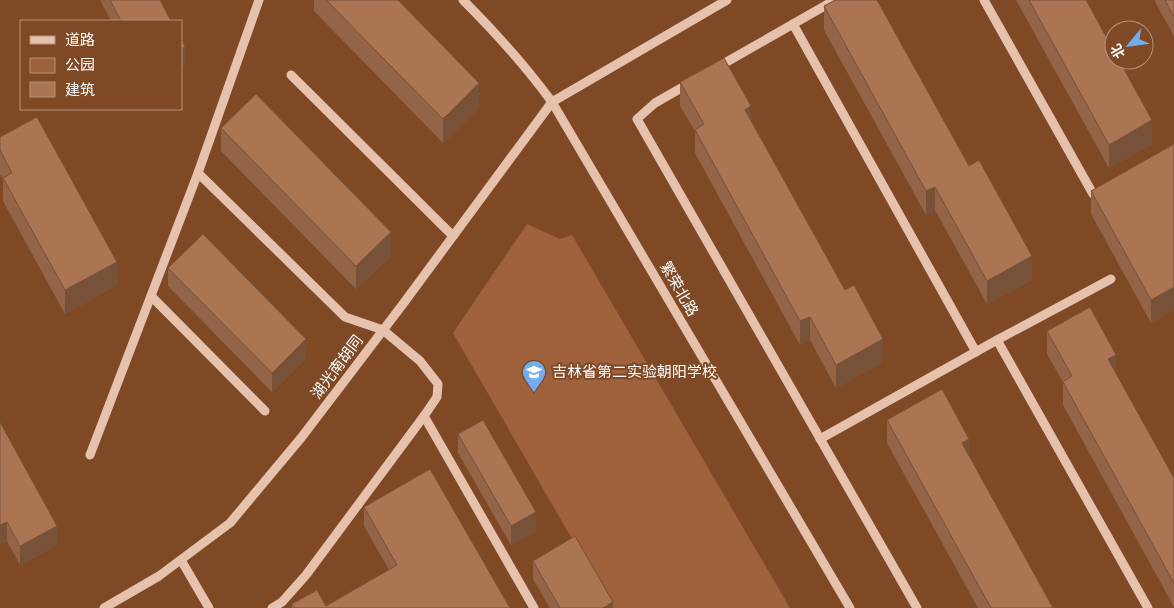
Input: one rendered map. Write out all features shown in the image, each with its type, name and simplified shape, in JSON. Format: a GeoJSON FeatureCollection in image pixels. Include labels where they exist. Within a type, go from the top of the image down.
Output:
{"type":"FeatureCollection","features":[{"type":"Feature","properties":{"kind":"street"},"geometry":{"type":"LineString","coordinates":[[90,455],[198,172],[259,0]]}},
{"type":"Feature","properties":{"kind":"street","name":"繁荣北路"},"geometry":{"type":"LineString","coordinates":[[463,0],[497,33],[552,102],[850,608]]}},
{"type":"Feature","properties":{"kind":"street"},"geometry":{"type":"LineString","coordinates":[[552,102],[727,0]]}},
{"type":"Feature","properties":{"kind":"street"},"geometry":{"type":"LineString","coordinates":[[707,73],[835,0]]}},
{"type":"Feature","properties":{"kind":"street"},"geometry":{"type":"LineString","coordinates":[[984,0],[1093,194]]}},
{"type":"Feature","properties":{"kind":"street"},"geometry":{"type":"LineString","coordinates":[[793,24],[976,352]]}},
{"type":"Feature","properties":{"kind":"street"},"geometry":{"type":"LineString","coordinates":[[291,75],[453,236]]}},
{"type":"Feature","properties":{"kind":"street"},"geometry":{"type":"LineString","coordinates":[[698,78],[655,103],[637,119],[917,608]]}},
{"type":"Feature","properties":{"kind":"street","name":"湖光南胡同"},"geometry":{"type":"LineString","coordinates":[[104,608],[159,576],[230,523],[301,438],[552,102]]}},
{"type":"Feature","properties":{"kind":"street"},"geometry":{"type":"LineString","coordinates":[[198,172],[345,317],[383,330],[420,361],[438,384],[437,398],[424,416],[306,574],[282,602],[272,608]]}},
{"type":"Feature","properties":{"kind":"street"},"geometry":{"type":"LineString","coordinates":[[820,439],[1111,279]]}},
{"type":"Feature","properties":{"kind":"street"},"geometry":{"type":"LineString","coordinates":[[151,296],[265,411]]}},
{"type":"Feature","properties":{"kind":"street"},"geometry":{"type":"LineString","coordinates":[[998,340],[1148,608]]}},
{"type":"Feature","properties":{"kind":"street"},"geometry":{"type":"LineString","coordinates":[[424,416],[534,608]]}},
{"type":"Feature","properties":{"kind":"street"},"geometry":{"type":"LineString","coordinates":[[181,560],[209,608]]}},
{"type":"Feature","properties":{"kind":"green space"},"geometry":{"type":"Polygon","coordinates":[[[527,224],[560,239],[572,235],[790,608],[612,608],[453,333],[527,224]]]}},
{"type":"Feature","properties":{"kind":"building"},"geometry":{"type":"Polygon","coordinates":[[[110,0],[160,0],[170,20],[120,20],[110,0]]]}},
{"type":"Feature","properties":{"kind":"building"},"geometry":{"type":"Polygon","coordinates":[[[326,0],[398,0],[479,83],[443,119],[326,0]]]}},
{"type":"Feature","properties":{"kind":"building"},"geometry":{"type":"Polygon","coordinates":[[[835,0],[877,0],[969,166],[979,160],[1032,256],[987,281],[935,187],[926,191],[824,6],[835,0]]]}},
{"type":"Feature","properties":{"kind":"building"},"geometry":{"type":"Polygon","coordinates":[[[1029,0],[1086,0],[1104,33],[1104,70],[1124,70],[1152,120],[1109,145],[1029,0]]]}},
{"type":"Feature","properties":{"kind":"building"},"geometry":{"type":"Polygon","coordinates":[[[1165,0],[1174,0],[1174,17],[1165,0]]]}},
{"type":"Feature","properties":{"kind":"building"},"geometry":{"type":"Polygon","coordinates":[[[724,58],[751,106],[745,110],[845,290],[854,285],[883,339],[836,365],[810,317],[800,321],[695,130],[704,124],[680,82],[724,58]]]}},
{"type":"Feature","properties":{"kind":"building"},"geometry":{"type":"Polygon","coordinates":[[[256,94],[391,232],[356,266],[221,128],[256,94]]]}},
{"type":"Feature","properties":{"kind":"building"},"geometry":{"type":"Polygon","coordinates":[[[37,117],[117,262],[65,290],[3,178],[12,173],[0,150],[0,137],[37,117]]]}},
{"type":"Feature","properties":{"kind":"building"},"geometry":{"type":"Polygon","coordinates":[[[1174,144],[1174,287],[1151,300],[1091,191],[1174,144]]]}},
{"type":"Feature","properties":{"kind":"building"},"geometry":{"type":"Polygon","coordinates":[[[203,234],[306,339],[272,373],[168,268],[203,234]]]}},
{"type":"Feature","properties":{"kind":"building"},"geometry":{"type":"Polygon","coordinates":[[[1090,307],[1116,355],[1108,359],[1174,478],[1174,583],[1063,382],[1072,376],[1047,331],[1090,307]]]}},
{"type":"Feature","properties":{"kind":"building"},"geometry":{"type":"Polygon","coordinates":[[[942,389],[969,439],[962,443],[1053,608],[991,608],[887,420],[942,389]]]}},
{"type":"Feature","properties":{"kind":"building"},"geometry":{"type":"Polygon","coordinates":[[[483,420],[536,512],[511,526],[458,434],[483,420]]]}},
{"type":"Feature","properties":{"kind":"building"},"geometry":{"type":"Polygon","coordinates":[[[0,422],[57,526],[20,546],[7,522],[0,525],[0,422]]]}},
{"type":"Feature","properties":{"kind":"building"},"geometry":{"type":"Polygon","coordinates":[[[430,469],[510,608],[295,608],[292,604],[317,590],[326,606],[397,565],[364,507],[430,469]]]}},
{"type":"Feature","properties":{"kind":"building"},"geometry":{"type":"Polygon","coordinates":[[[575,536],[613,602],[603,608],[560,608],[533,561],[575,536]]]}},
{"type":"Feature","properties":{"kind":"place","name":"吉林省第二实验朝阳学校"},"geometry":{"type":"Point","coordinates":[534,393]}}]}
